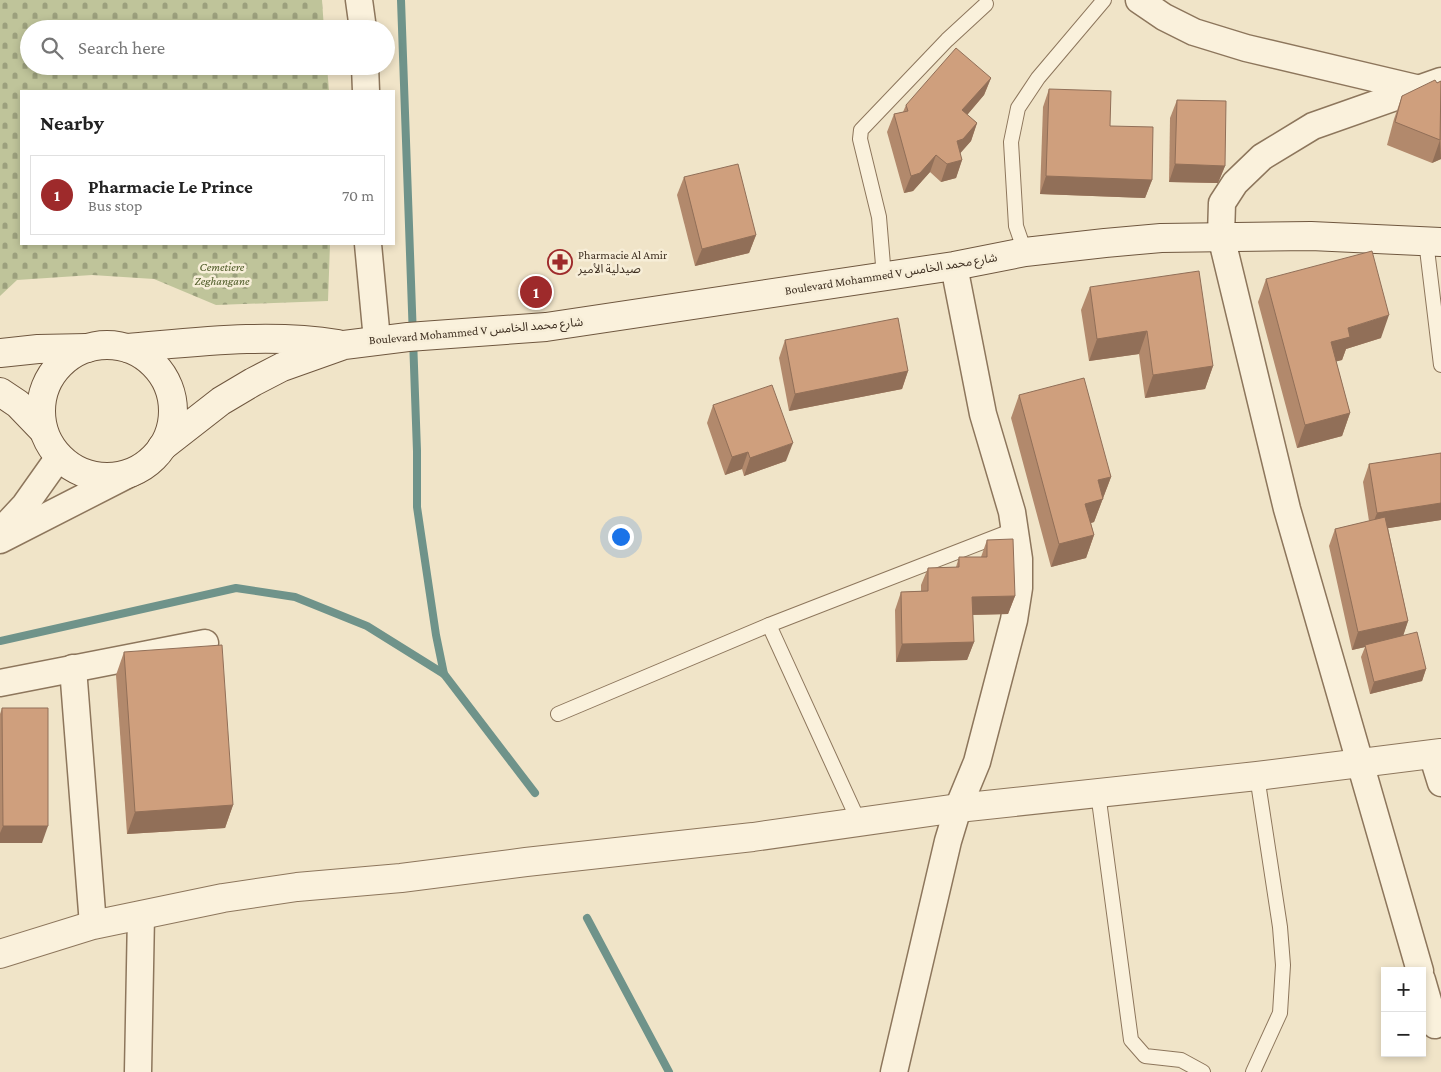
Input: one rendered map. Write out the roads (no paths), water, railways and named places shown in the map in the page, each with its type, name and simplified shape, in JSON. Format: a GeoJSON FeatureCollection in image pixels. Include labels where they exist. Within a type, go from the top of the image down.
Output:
{"type":"FeatureCollection","features":[{"type":"Feature","properties":{"kind":"main road","name":"Boulevard Mohammed V شارع محمد الخامس"},"geometry":{"type":"LineString","coordinates":[[162,448],[221,401],[253,382],[282,367],[344,344],[484,330],[546,327],[884,277],[1025,252],[1161,238],[1312,236],[1434,241]]}},
{"type":"Feature","properties":{"kind":"main road","name":"Boulevard Mohammed V شارع محمد الخامس"},"geometry":{"type":"LineString","coordinates":[[128,348],[253,338],[302,338],[344,344]]}},
{"type":"Feature","properties":{"kind":"main road"},"geometry":{"type":"LineString","coordinates":[[0,353],[108,345],[128,348],[146,358],[160,372],[170,389],[173,409],[172,423],[162,448],[150,461],[135,470],[115,476],[95,476],[76,469],[59,456],[43,430],[18,404],[0,392]]}},
{"type":"Feature","properties":{"kind":"main road"},"geometry":{"type":"LineString","coordinates":[[43,430],[41,413],[43,396],[48,380],[59,366],[72,355],[87,348]]}},
{"type":"Feature","properties":{"kind":"main road"},"geometry":{"type":"LineString","coordinates":[[0,954],[93,925],[223,898],[297,887],[401,878],[753,837],[958,808],[1257,776],[1437,754]]}},
{"type":"Feature","properties":{"kind":"street"},"geometry":{"type":"LineString","coordinates":[[359,0],[362,20]]}},
{"type":"Feature","properties":{"kind":"street"},"geometry":{"type":"LineString","coordinates":[[1144,2],[1164,17],[1194,32],[1246,48],[1430,85]]}},
{"type":"Feature","properties":{"kind":"street"},"geometry":{"type":"LineString","coordinates":[[365,75],[366,90]]}},
{"type":"Feature","properties":{"kind":"street"},"geometry":{"type":"LineString","coordinates":[[1419,967],[1287,509],[1221,236],[1222,203],[1235,183],[1262,157],[1313,126],[1430,85]]}},
{"type":"Feature","properties":{"kind":"street"},"geometry":{"type":"LineString","coordinates":[[368,245],[378,340]]}},
{"type":"Feature","properties":{"kind":"street"},"geometry":{"type":"LineString","coordinates":[[894,1072],[958,808],[977,762],[1014,620],[1019,588],[1016,529],[983,414],[954,266]]}},
{"type":"Feature","properties":{"kind":"street"},"geometry":{"type":"LineString","coordinates":[[0,532],[26,505],[59,456]]}},
{"type":"Feature","properties":{"kind":"street"},"geometry":{"type":"LineString","coordinates":[[0,540],[135,470]]}},
{"type":"Feature","properties":{"kind":"street"},"geometry":{"type":"LineString","coordinates":[[0,683],[205,643]]}},
{"type":"Feature","properties":{"kind":"street"},"geometry":{"type":"LineString","coordinates":[[74,668],[93,925]]}},
{"type":"Feature","properties":{"kind":"street"},"geometry":{"type":"LineString","coordinates":[[1437,754],[1441,783]]}},
{"type":"Feature","properties":{"kind":"street"},"geometry":{"type":"LineString","coordinates":[[138,1072],[141,915]]}},
{"type":"Feature","properties":{"kind":"street"},"geometry":{"type":"LineString","coordinates":[[1426,994],[1435,1025]]}},
{"type":"Feature","properties":{"kind":"lane"},"geometry":{"type":"LineString","coordinates":[[1025,252],[1016,226],[1011,142],[1018,108],[1038,78],[1104,0]]}},
{"type":"Feature","properties":{"kind":"lane"},"geometry":{"type":"LineString","coordinates":[[884,277],[879,217],[860,139],[861,130],[947,40],[986,4]]}},
{"type":"Feature","properties":{"kind":"lane"},"geometry":{"type":"LineString","coordinates":[[1434,241],[1441,365]]}},
{"type":"Feature","properties":{"kind":"lane"},"geometry":{"type":"LineString","coordinates":[[558,714],[769,625],[1016,529]]}},
{"type":"Feature","properties":{"kind":"lane"},"geometry":{"type":"LineString","coordinates":[[769,625],[859,822]]}},
{"type":"Feature","properties":{"kind":"lane"},"geometry":{"type":"LineString","coordinates":[[1253,1072],[1280,1013],[1283,965],[1280,927],[1257,776]]}},
{"type":"Feature","properties":{"kind":"lane"},"geometry":{"type":"LineString","coordinates":[[1098,793],[1131,1040],[1145,1056],[1181,1060],[1204,1072]]}},
{"type":"Feature","properties":{"kind":"waterway"},"geometry":{"type":"LineString","coordinates":[[401,0],[417,451],[417,507],[436,635],[444,674]]}},
{"type":"Feature","properties":{"kind":"waterway"},"geometry":{"type":"LineString","coordinates":[[0,641],[236,588],[295,597],[367,626],[444,674],[535,793]]}},
{"type":"Feature","properties":{"kind":"waterway"},"geometry":{"type":"LineString","coordinates":[[587,918],[669,1072]]}},
{"type":"Feature","properties":{"kind":"place","name":"Pharmacie Al Amir صيدلية الأمير"},"geometry":{"type":"Point","coordinates":[560,262]}},
{"type":"Feature","properties":{"kind":"place","name":"Pharmacie Le Prince"},"geometry":{"type":"Point","coordinates":[536,292]}},
{"type":"Feature","properties":{"kind":"park label","name":"Cemetiere Zeghangane"},"geometry":{"type":"Point","coordinates":[222,274]}}]}
